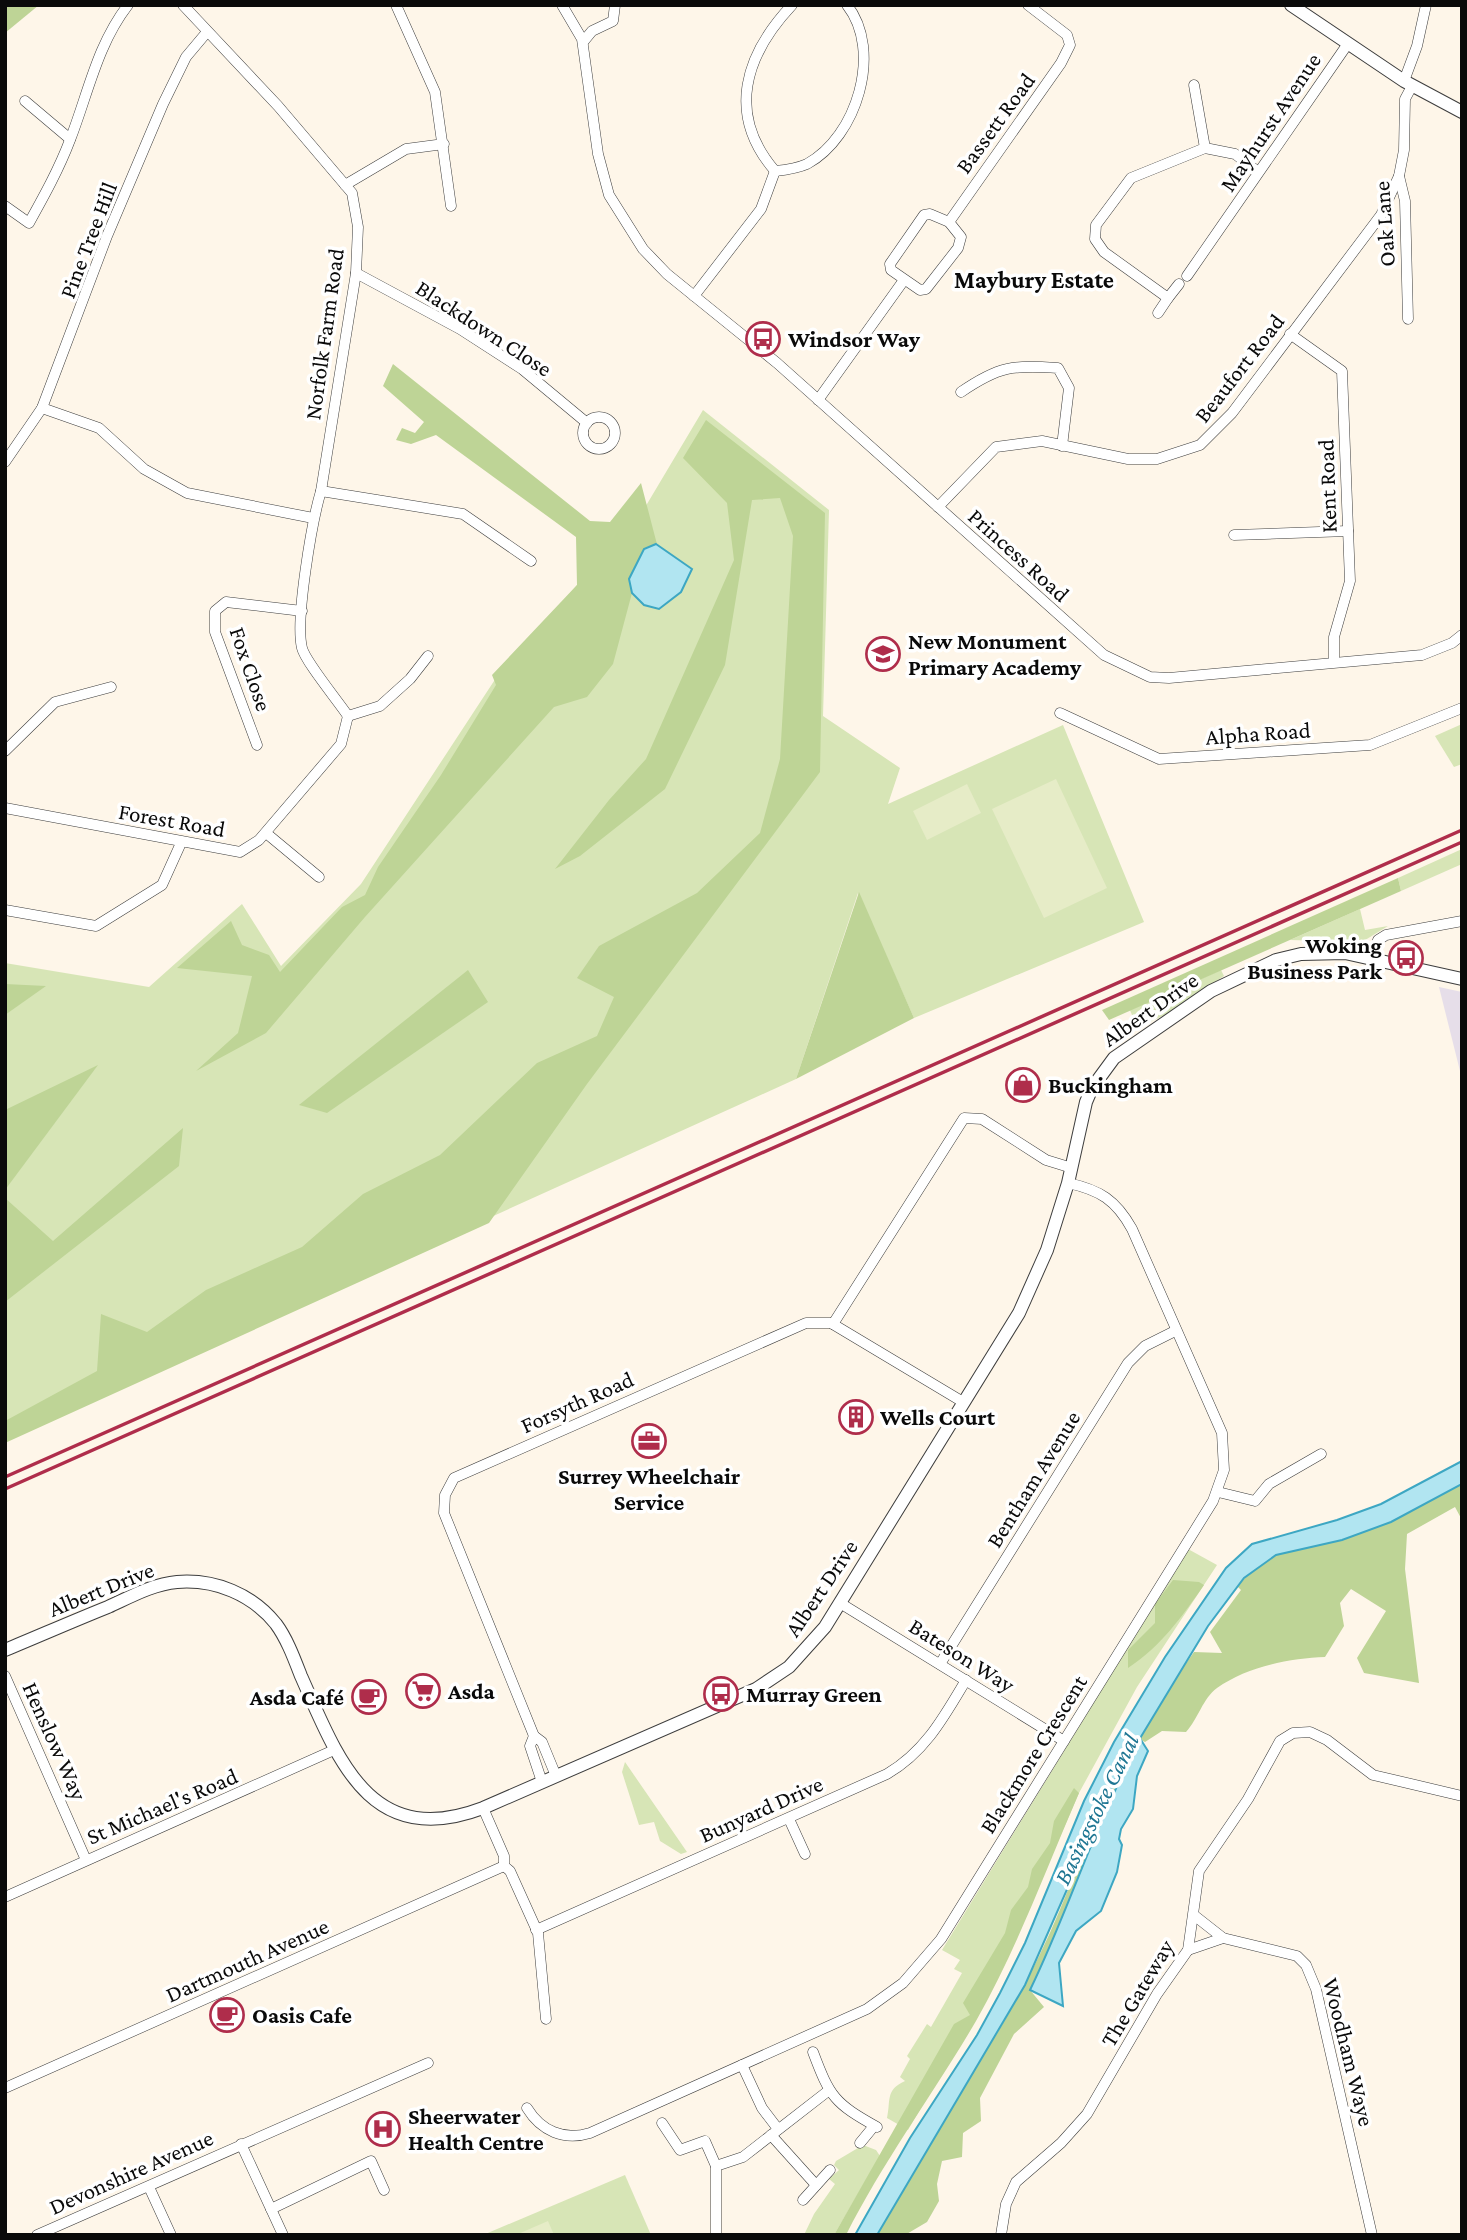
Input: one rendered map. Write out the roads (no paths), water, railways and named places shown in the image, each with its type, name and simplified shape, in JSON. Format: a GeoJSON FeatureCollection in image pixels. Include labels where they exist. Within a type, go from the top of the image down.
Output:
{"type":"FeatureCollection","features":[{"type":"Feature","properties":{"kind":"street"},"geometry":{"type":"LineString","coordinates":[[5,206],[29,223],[70,139],[90,80],[114,23],[128,5]]}},
{"type":"Feature","properties":{"kind":"street","name":"Norfolk Farm Road"},"geometry":{"type":"LineString","coordinates":[[183,5],[278,106],[352,193],[358,227],[356,273],[321,491],[313,518],[302,611],[302,649],[348,716]]}},
{"type":"Feature","properties":{"kind":"street"},"geometry":{"type":"LineString","coordinates":[[396,5],[435,92],[451,206]]}},
{"type":"Feature","properties":{"kind":"street"},"geometry":{"type":"LineString","coordinates":[[562,5],[583,42],[592,31],[613,20],[615,5]]}},
{"type":"Feature","properties":{"kind":"street"},"geometry":{"type":"LineString","coordinates":[[775,172],[763,158],[749,129],[745,94],[759,48],[768,31],[792,5]]}},
{"type":"Feature","properties":{"kind":"street"},"geometry":{"type":"LineString","coordinates":[[775,172],[807,164],[829,145],[850,119],[860,86],[864,50],[854,15],[847,5]]}},
{"type":"Feature","properties":{"kind":"street","name":"Bassett Road"},"geometry":{"type":"LineString","coordinates":[[949,222],[1061,63],[1070,45],[1067,36],[1028,5]]}},
{"type":"Feature","properties":{"kind":"street"},"geometry":{"type":"LineString","coordinates":[[1291,5],[1408,84],[1462,112]]}},
{"type":"Feature","properties":{"kind":"street","name":"Oak Lane"},"geometry":{"type":"LineString","coordinates":[[1408,319],[1405,201],[1399,176],[1404,150],[1405,99],[1426,5]]}},
{"type":"Feature","properties":{"kind":"street","name":"Pine Tree Hill"},"geometry":{"type":"LineString","coordinates":[[5,462],[42,408],[107,236],[163,104],[186,57],[208,32]]}},
{"type":"Feature","properties":{"kind":"street","name":"Princess Road"},"geometry":{"type":"LineString","coordinates":[[583,42],[598,155],[609,195],[643,249],[667,274],[818,400],[1104,655],[1138,673],[1169,678],[1422,655],[1452,643],[1462,635]]}},
{"type":"Feature","properties":{"kind":"street","name":"Mayhurst Avenue"},"geometry":{"type":"LineString","coordinates":[[1158,313],[1226,223],[1257,171],[1347,45]]}},
{"type":"Feature","properties":{"kind":"street"},"geometry":{"type":"LineString","coordinates":[[1194,85],[1205,148]]}},
{"type":"Feature","properties":{"kind":"street"},"geometry":{"type":"LineString","coordinates":[[25,101],[70,139]]}},
{"type":"Feature","properties":{"kind":"street"},"geometry":{"type":"LineString","coordinates":[[345,185],[406,149],[444,144]]}},
{"type":"Feature","properties":{"kind":"street"},"geometry":{"type":"LineString","coordinates":[[1168,298],[1104,252],[1095,239],[1096,225],[1131,178],[1205,148],[1235,154],[1257,171]]}},
{"type":"Feature","properties":{"kind":"street"},"geometry":{"type":"LineString","coordinates":[[694,296],[761,209],[775,172]]}},
{"type":"Feature","properties":{"kind":"street","name":"Beaufort Road"},"geometry":{"type":"LineString","coordinates":[[938,506],[985,455],[996,447],[1042,442],[1128,459],[1157,459],[1200,445],[1232,413],[1381,215],[1399,176]]}},
{"type":"Feature","properties":{"kind":"street"},"geometry":{"type":"LineString","coordinates":[[930,214],[949,222],[961,237],[958,247],[926,289],[920,290],[891,270],[890,264],[924,215],[930,214]]}},
{"type":"Feature","properties":{"kind":"street","name":"Blackdown Close"},"geometry":{"type":"LineString","coordinates":[[356,273],[460,329],[522,369],[587,422]]}},
{"type":"Feature","properties":{"kind":"street"},"geometry":{"type":"LineString","coordinates":[[818,400],[904,280]]}},
{"type":"Feature","properties":{"kind":"street","name":"Kent Road"},"geometry":{"type":"LineString","coordinates":[[1290,334],[1342,371],[1350,581],[1335,637],[1334,662]]}},
{"type":"Feature","properties":{"kind":"street"},"geometry":{"type":"LineString","coordinates":[[961,392],[990,373],[1024,366],[1058,368],[1069,388],[1062,446]]}},
{"type":"Feature","properties":{"kind":"street"},"geometry":{"type":"LineString","coordinates":[[42,408],[99,428],[144,468],[187,493],[313,518]]}},
{"type":"Feature","properties":{"kind":"street"},"geometry":{"type":"LineString","coordinates":[[321,491],[463,514],[531,561]]}},
{"type":"Feature","properties":{"kind":"street"},"geometry":{"type":"LineString","coordinates":[[1234,536],[1348,531]]}},
{"type":"Feature","properties":{"kind":"street","name":"Fox Close"},"geometry":{"type":"LineString","coordinates":[[257,745],[215,632],[215,611],[226,602],[302,611]]}},
{"type":"Feature","properties":{"kind":"street"},"geometry":{"type":"LineString","coordinates":[[348,716],[380,706],[410,679],[428,656]]}},
{"type":"Feature","properties":{"kind":"street"},"geometry":{"type":"LineString","coordinates":[[5,751],[55,702],[111,687]]}},
{"type":"Feature","properties":{"kind":"street","name":"Alpha Road"},"geometry":{"type":"LineString","coordinates":[[1060,713],[1159,759],[1370,745],[1462,708]]}},
{"type":"Feature","properties":{"kind":"street","name":"Forest Road"},"geometry":{"type":"LineString","coordinates":[[5,808],[240,852],[265,833],[341,744],[348,716]]}},
{"type":"Feature","properties":{"kind":"street"},"geometry":{"type":"LineString","coordinates":[[265,833],[319,877]]}},
{"type":"Feature","properties":{"kind":"street"},"geometry":{"type":"LineString","coordinates":[[5,910],[96,926],[162,885],[181,843]]}},
{"type":"Feature","properties":{"kind":"street"},"geometry":{"type":"LineString","coordinates":[[1372,958],[1378,940],[1385,934],[1462,921]]}},
{"type":"Feature","properties":{"kind":"street","name":"Albert Drive"},"geometry":{"type":"LineString","coordinates":[[5,1650],[151,1588],[177,1582],[223,1587],[258,1605],[283,1633],[334,1750],[365,1792],[398,1812],[424,1818],[448,1818],[483,1808],[772,1679],[811,1644],[840,1603],[1026,1298],[1047,1250],[1072,1168],[1092,1088],[1102,1070],[1126,1047],[1211,991],[1276,960],[1315,952],[1372,958],[1462,979]]}},
{"type":"Feature","properties":{"kind":"street"},"geometry":{"type":"LineString","coordinates":[[963,1402],[833,1324],[964,1118],[982,1119],[1046,1160],[1072,1168]]}},
{"type":"Feature","properties":{"kind":"street","name":"Blackmore Crescent"},"geometry":{"type":"LineString","coordinates":[[527,2108],[533,2119],[551,2131],[570,2136],[583,2135],[867,2009],[918,1968],[941,1939],[1218,1492],[1225,1464],[1224,1441],[1122,1210],[1097,1190],[1068,1182]]}},
{"type":"Feature","properties":{"kind":"street","name":"Forsyth Road"},"geometry":{"type":"LineString","coordinates":[[556,1776],[542,1742],[534,1736],[444,1513],[445,1495],[454,1479],[806,1323],[820,1320],[833,1324]]}},
{"type":"Feature","properties":{"kind":"street","name":"Bentham Avenue"},"geometry":{"type":"LineString","coordinates":[[940,1664],[1128,1363],[1145,1346],[1175,1331]]}},
{"type":"Feature","properties":{"kind":"street"},"geometry":{"type":"LineString","coordinates":[[1218,1492],[1255,1501],[1269,1484],[1321,1454]]}},
{"type":"Feature","properties":{"kind":"street","name":"Bateson Way"},"geometry":{"type":"LineString","coordinates":[[840,1603],[1064,1741]]}},
{"type":"Feature","properties":{"kind":"street","name":"Henslow Way"},"geometry":{"type":"LineString","coordinates":[[5,1676],[86,1860]]}},
{"type":"Feature","properties":{"kind":"street","name":"Bunyard Drive"},"geometry":{"type":"LineString","coordinates":[[537,1931],[789,1819],[905,1763],[936,1731],[966,1681]]}},
{"type":"Feature","properties":{"kind":"street","name":"The Gateway"},"geometry":{"type":"LineString","coordinates":[[1001,2235],[1006,2204],[1016,2182],[1061,2143],[1087,2114],[1157,1994],[1188,1950],[1195,1916],[1196,1884],[1207,1857],[1244,1805],[1280,1741],[1293,1733],[1307,1731],[1328,1740],[1373,1775],[1462,1796]]}},
{"type":"Feature","properties":{"kind":"street","name":"Forsyth Road"},"geometry":{"type":"LineString","coordinates":[[534,1736],[530,1746],[542,1782]]}},
{"type":"Feature","properties":{"kind":"street","name":"St Michael's Road"},"geometry":{"type":"LineString","coordinates":[[5,1897],[334,1750]]}},
{"type":"Feature","properties":{"kind":"street"},"geometry":{"type":"LineString","coordinates":[[483,1808],[504,1856],[504,1866],[510,1871],[537,1931],[546,2019]]}},
{"type":"Feature","properties":{"kind":"street"},"geometry":{"type":"LineString","coordinates":[[789,1819],[805,1854]]}},
{"type":"Feature","properties":{"kind":"street","name":"Dartmouth Avenue"},"geometry":{"type":"LineString","coordinates":[[5,2088],[504,1866]]}},
{"type":"Feature","properties":{"kind":"street"},"geometry":{"type":"LineString","coordinates":[[1195,1916],[1223,1938]]}},
{"type":"Feature","properties":{"kind":"street"},"geometry":{"type":"LineString","coordinates":[[1188,1950],[1223,1938]]}},
{"type":"Feature","properties":{"kind":"street","name":"Woodham Waye"},"geometry":{"type":"LineString","coordinates":[[1223,1938],[1293,1954],[1309,1972],[1316,1989],[1372,2235]]}},
{"type":"Feature","properties":{"kind":"street"},"geometry":{"type":"LineString","coordinates":[[813,2052],[828,2091],[842,2107],[876,2126],[860,2143]]}},
{"type":"Feature","properties":{"kind":"street","name":"Devonshire Avenue"},"geometry":{"type":"LineString","coordinates":[[37,2235],[428,2063]]}},
{"type":"Feature","properties":{"kind":"street"},"geometry":{"type":"LineString","coordinates":[[742,2065],[774,2132],[816,2185]]}},
{"type":"Feature","properties":{"kind":"street"},"geometry":{"type":"LineString","coordinates":[[716,2166],[743,2157],[828,2091]]}},
{"type":"Feature","properties":{"kind":"street"},"geometry":{"type":"LineString","coordinates":[[662,2123],[680,2150],[705,2141],[716,2166],[716,2235]]}},
{"type":"Feature","properties":{"kind":"street","name":"Devonshire Avenue"},"geometry":{"type":"LineString","coordinates":[[241,2144],[283,2235]]}},
{"type":"Feature","properties":{"kind":"street"},"geometry":{"type":"LineString","coordinates":[[271,2209],[371,2161],[384,2190]]}},
{"type":"Feature","properties":{"kind":"street"},"geometry":{"type":"LineString","coordinates":[[803,2200],[830,2171]]}},
{"type":"Feature","properties":{"kind":"street"},"geometry":{"type":"LineString","coordinates":[[149,2187],[171,2235]]}},
{"type":"Feature","properties":{"kind":"water"},"geometry":{"type":"Polygon","coordinates":[[[656,544],[692,569],[681,592],[659,609],[644,605],[632,593],[629,579],[644,549],[656,544]]]}},
{"type":"Feature","properties":{"kind":"water","name":"Basingstoke Canal"},"geometry":{"type":"Polygon","coordinates":[[[1462,1461],[1462,1484],[1391,1522],[1342,1540],[1276,1555],[1244,1578],[1208,1626],[1116,1778],[1025,1985],[877,2235],[855,2235],[910,2138],[977,2035],[1000,1993],[1025,1943],[1084,1801],[1114,1742],[1165,1657],[1226,1568],[1252,1544],[1337,1520],[1381,1504],[1462,1461]]]}},
{"type":"Feature","properties":{"kind":"water"},"geometry":{"type":"Polygon","coordinates":[[[1141,1740],[1148,1751],[1137,1776],[1133,1809],[1121,1829],[1119,1839],[1122,1845],[1117,1872],[1101,1911],[1076,1931],[1059,1963],[1063,2006],[1030,1990],[1110,1801],[1141,1740]]]}},
{"type":"Feature","properties":{"kind":"railway"},"geometry":{"type":"LineString","coordinates":[[5,1477],[1462,830]]}},
{"type":"Feature","properties":{"kind":"railway"},"geometry":{"type":"LineString","coordinates":[[5,1489],[1462,842]]}},
{"type":"Feature","properties":{"kind":"place","name":"Windsor Way"},"geometry":{"type":"Point","coordinates":[763,339]}},
{"type":"Feature","properties":{"kind":"place","name":"New Monument Primary Academy"},"geometry":{"type":"Point","coordinates":[883,654]}},
{"type":"Feature","properties":{"kind":"place","name":"Woking Business Park"},"geometry":{"type":"Point","coordinates":[1406,958]}},
{"type":"Feature","properties":{"kind":"place","name":"Buckingham"},"geometry":{"type":"Point","coordinates":[1023,1085]}},
{"type":"Feature","properties":{"kind":"place","name":"Wells Court"},"geometry":{"type":"Point","coordinates":[856,1417]}},
{"type":"Feature","properties":{"kind":"place","name":"Surrey Wheelchair Service"},"geometry":{"type":"Point","coordinates":[649,1441]}},
{"type":"Feature","properties":{"kind":"place","name":"Asda"},"geometry":{"type":"Point","coordinates":[423,1691]}},
{"type":"Feature","properties":{"kind":"place","name":"Murray Green"},"geometry":{"type":"Point","coordinates":[721,1694]}},
{"type":"Feature","properties":{"kind":"place","name":"Asda Café"},"geometry":{"type":"Point","coordinates":[369,1697]}},
{"type":"Feature","properties":{"kind":"place","name":"Oasis Cafe"},"geometry":{"type":"Point","coordinates":[227,2015]}},
{"type":"Feature","properties":{"kind":"place","name":"Sheerwater Health Centre"},"geometry":{"type":"Point","coordinates":[383,2129]}},
{"type":"Feature","properties":{"kind":"district","name":"Maybury Estate"},"geometry":{"type":"Point","coordinates":[1034,279]}}]}
